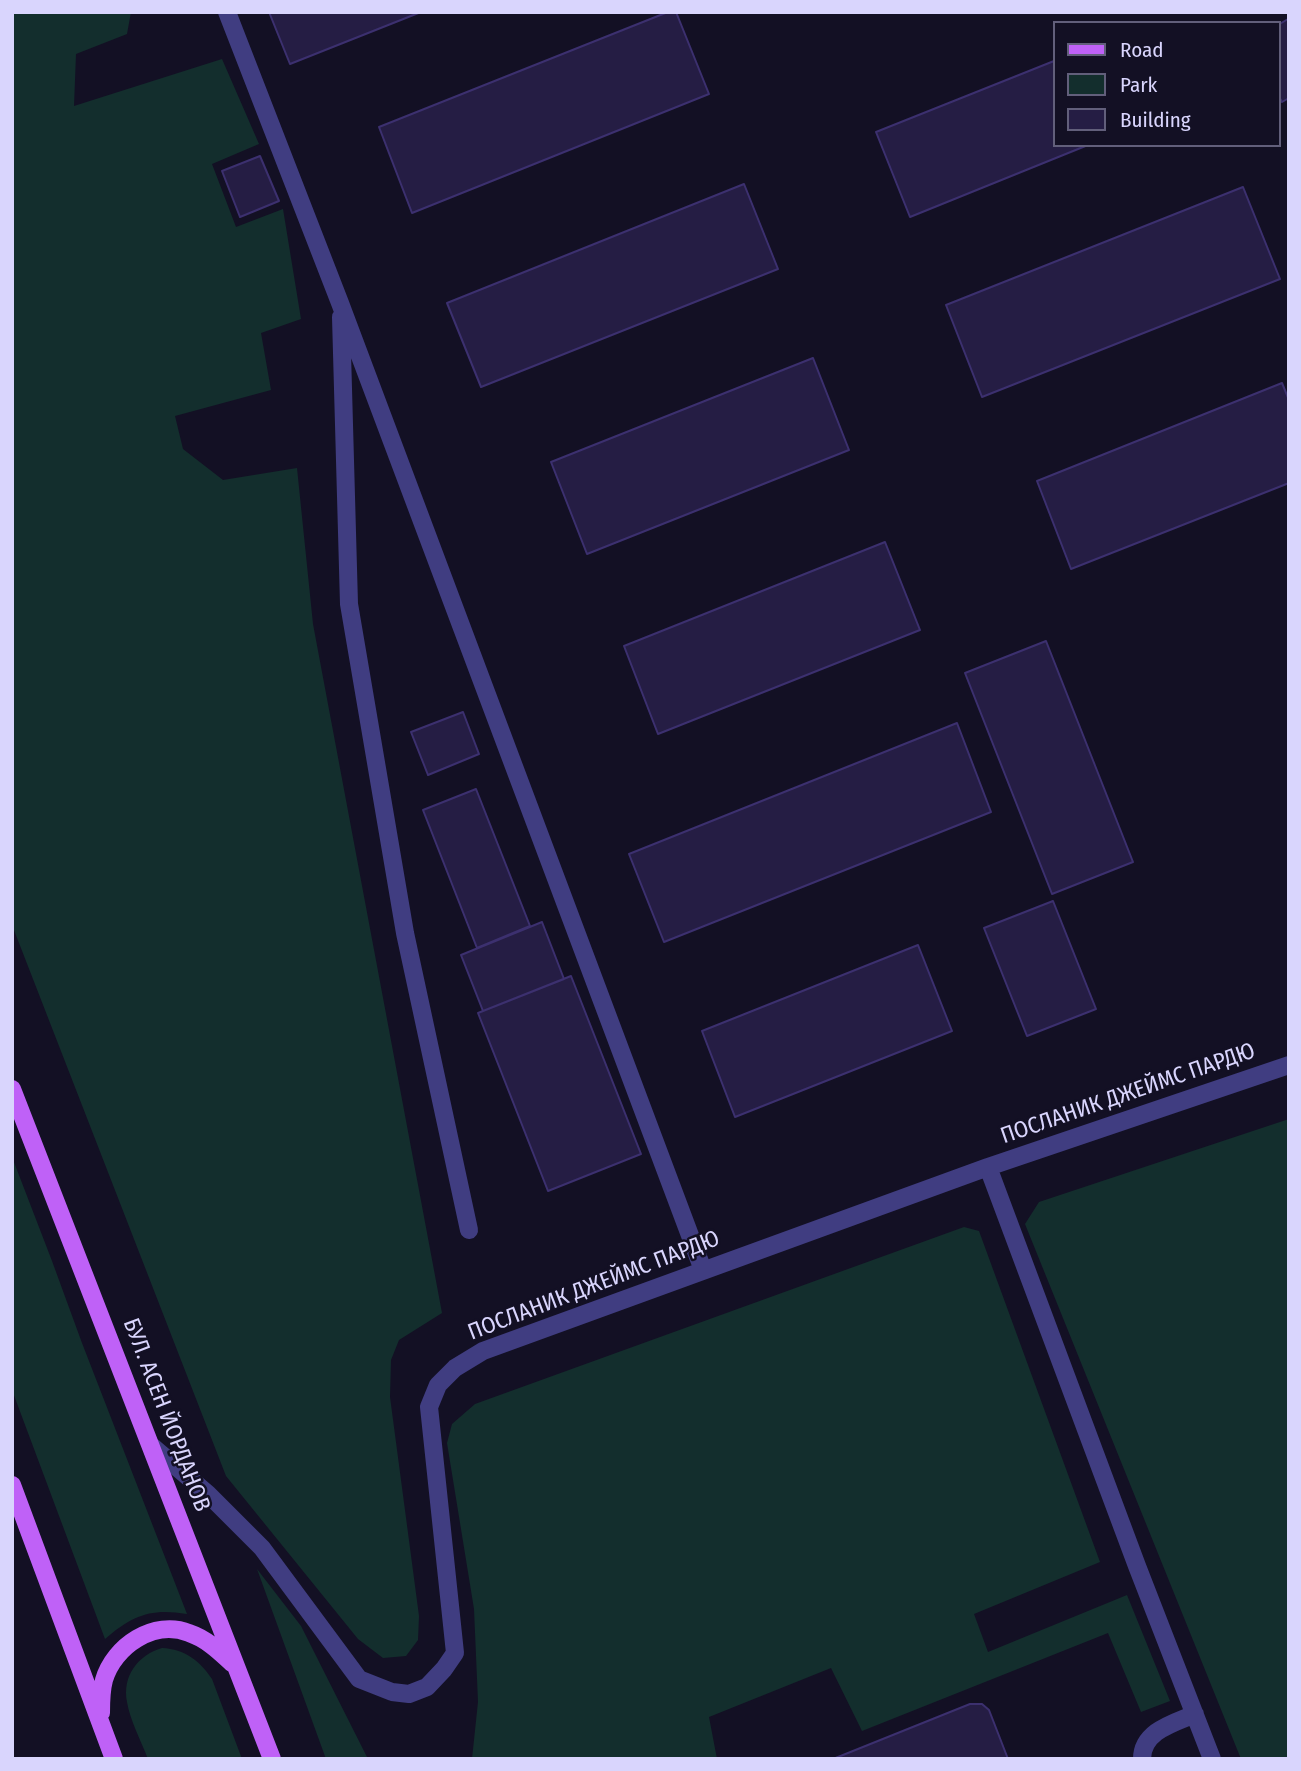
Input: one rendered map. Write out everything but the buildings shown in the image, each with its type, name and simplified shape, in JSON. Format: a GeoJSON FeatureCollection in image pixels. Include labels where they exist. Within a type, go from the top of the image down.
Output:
{"type":"FeatureCollection","features":[{"type":"Feature","properties":{"kind":"main road","name":"БУЛ. АСЕН ЙОРДАНОВ"},"geometry":{"type":"LineString","coordinates":[[12,1089],[272,1759]]}},
{"type":"Feature","properties":{"kind":"main road"},"geometry":{"type":"LineString","coordinates":[[12,1485],[15,1504],[114,1759]]}},
{"type":"Feature","properties":{"kind":"main road"},"geometry":{"type":"LineString","coordinates":[[101,1723],[101,1696],[109,1669],[130,1644],[145,1634],[173,1629],[187,1632],[217,1649],[238,1669]]}},
{"type":"Feature","properties":{"kind":"street"},"geometry":{"type":"LineString","coordinates":[[227,12],[340,303],[704,1270]]}},
{"type":"Feature","properties":{"kind":"street"},"geometry":{"type":"LineString","coordinates":[[340,303],[349,604],[405,933],[469,1230]]}},
{"type":"Feature","properties":{"kind":"street","name":"ПОСЛАНИК ДЖЕЙМС ПАРДЮ"},"geometry":{"type":"LineString","coordinates":[[153,1447],[206,1493],[262,1548],[359,1679],[392,1692],[409,1694],[428,1687],[455,1653],[429,1407],[438,1385],[456,1368],[483,1351],[704,1270],[988,1167],[1289,1065]]}},
{"type":"Feature","properties":{"kind":"street"},"geometry":{"type":"LineString","coordinates":[[988,1167],[1212,1759]]}},
{"type":"Feature","properties":{"kind":"street"},"geometry":{"type":"LineString","coordinates":[[176,1509],[177,1500],[184,1488],[195,1488],[206,1493]]}},
{"type":"Feature","properties":{"kind":"street"},"geometry":{"type":"LineString","coordinates":[[1142,1759],[1145,1744],[1156,1732],[1195,1714]]}},
{"type":"Feature","properties":{"kind":"green space"},"geometry":{"type":"Polygon","coordinates":[[[12,12],[131,12],[127,34],[76,54],[74,106],[222,59],[259,144],[212,164],[236,227],[283,209],[301,319],[261,333],[271,390],[175,416],[183,449],[223,480],[297,468],[313,624],[442,1313],[399,1340],[391,1360],[390,1397],[419,1616],[418,1640],[406,1656],[383,1658],[358,1639],[226,1476],[12,925],[12,12]]]}},
{"type":"Feature","properties":{"kind":"green space"},"geometry":{"type":"Polygon","coordinates":[[[1289,1119],[1289,1759],[1241,1759],[1025,1224],[1039,1202],[1289,1119]]]}},
{"type":"Feature","properties":{"kind":"green space"},"geometry":{"type":"Polygon","coordinates":[[[12,1157],[187,1614],[163,1612],[143,1615],[105,1639],[12,1390],[12,1157]]]}},
{"type":"Feature","properties":{"kind":"green space"},"geometry":{"type":"Polygon","coordinates":[[[964,1227],[979,1231],[1100,1562],[974,1614],[988,1652],[1127,1595],[1170,1701],[1141,1712],[1108,1633],[862,1731],[831,1668],[709,1717],[717,1759],[472,1759],[478,1702],[474,1609],[447,1443],[452,1424],[475,1404],[964,1227]]]}},
{"type":"Feature","properties":{"kind":"green space"},"geometry":{"type":"Polygon","coordinates":[[[257,1569],[301,1626],[368,1759],[326,1759],[257,1569]]]}},
{"type":"Feature","properties":{"kind":"green space"},"geometry":{"type":"Polygon","coordinates":[[[162,1648],[185,1654],[197,1662],[212,1679],[242,1759],[148,1759],[128,1709],[127,1684],[139,1661],[162,1648]]]}}]}
